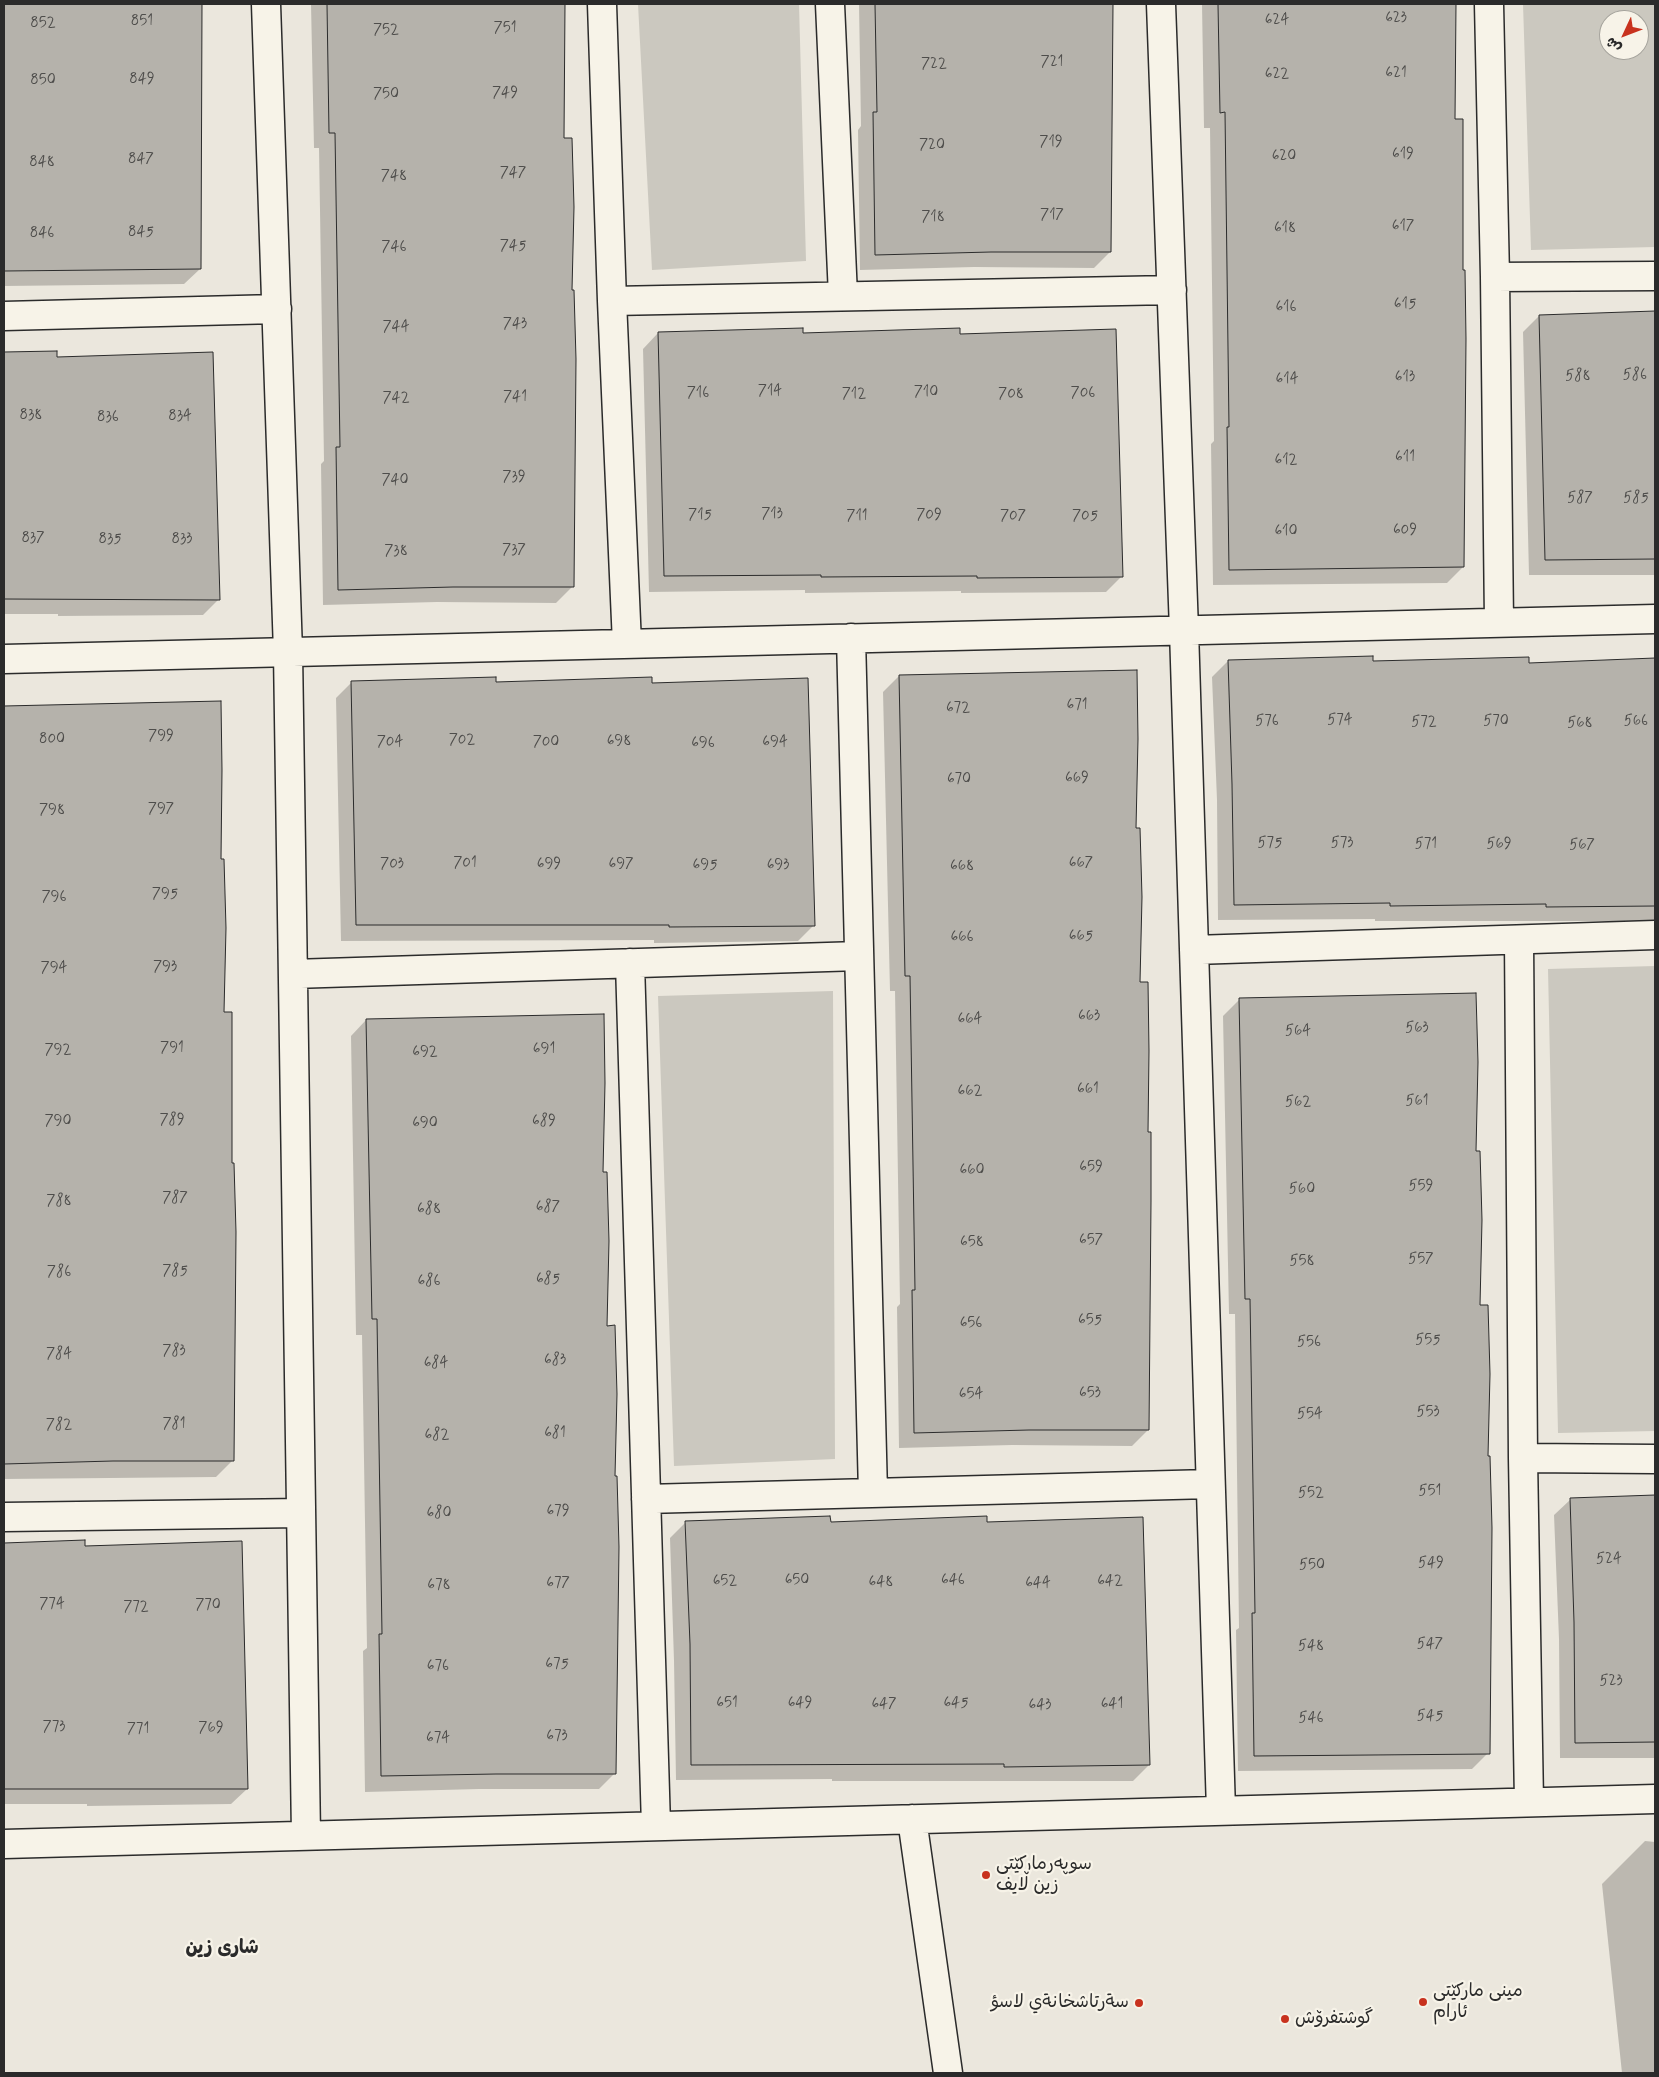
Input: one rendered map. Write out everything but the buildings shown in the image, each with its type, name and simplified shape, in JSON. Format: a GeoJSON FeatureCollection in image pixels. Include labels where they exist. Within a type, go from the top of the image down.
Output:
{"type":"FeatureCollection","features":[{"type":"Feature","properties":{"kind":"street"},"geometry":{"type":"LineString","coordinates":[[266,4],[288,652],[306,1835]]}},
{"type":"Feature","properties":{"kind":"street"},"geometry":{"type":"LineString","coordinates":[[602,4],[612,301],[627,644]]}},
{"type":"Feature","properties":{"kind":"street"},"geometry":{"type":"LineString","coordinates":[[830,4],[843,296]]}},
{"type":"Feature","properties":{"kind":"street"},"geometry":{"type":"LineString","coordinates":[[1161,4],[1184,630],[1221,1810]]}},
{"type":"Feature","properties":{"kind":"street"},"geometry":{"type":"LineString","coordinates":[[1489,4],[1495,277],[1499,622]]}},
{"type":"Feature","properties":{"kind":"street"},"geometry":{"type":"LineString","coordinates":[[1495,277],[1655,276]]}},
{"type":"Feature","properties":{"kind":"street"},"geometry":{"type":"LineString","coordinates":[[612,301],[1172,290]]}},
{"type":"Feature","properties":{"kind":"street"},"geometry":{"type":"LineString","coordinates":[[4,316],[277,309]]}},
{"type":"Feature","properties":{"kind":"street"},"geometry":{"type":"LineString","coordinates":[[4,659],[1655,619]]}},
{"type":"Feature","properties":{"kind":"street"},"geometry":{"type":"LineString","coordinates":[[851,638],[873,1493]]}},
{"type":"Feature","properties":{"kind":"street"},"geometry":{"type":"LineString","coordinates":[[1194,950],[1655,935]]}},
{"type":"Feature","properties":{"kind":"street"},"geometry":{"type":"LineString","coordinates":[[1519,940],[1523,1458],[1529,1802]]}},
{"type":"Feature","properties":{"kind":"street"},"geometry":{"type":"LineString","coordinates":[[293,974],[859,956]]}},
{"type":"Feature","properties":{"kind":"street"},"geometry":{"type":"LineString","coordinates":[[630,963],[656,1826]]}},
{"type":"Feature","properties":{"kind":"street"},"geometry":{"type":"LineString","coordinates":[[1523,1458],[1655,1459]]}},
{"type":"Feature","properties":{"kind":"street"},"geometry":{"type":"LineString","coordinates":[[646,1499],[1210,1484]]}},
{"type":"Feature","properties":{"kind":"street"},"geometry":{"type":"LineString","coordinates":[[4,1517],[301,1513]]}},
{"type":"Feature","properties":{"kind":"street"},"geometry":{"type":"LineString","coordinates":[[4,1844],[1655,1799]]}},
{"type":"Feature","properties":{"kind":"street"},"geometry":{"type":"LineString","coordinates":[[912,1818],[948,2073]]}},
{"type":"Feature","properties":{"kind":"shaded area"},"geometry":{"type":"Polygon","coordinates":[[[638,4],[799,4],[806,261],[652,270],[638,4]]]}},
{"type":"Feature","properties":{"kind":"shaded area"},"geometry":{"type":"Polygon","coordinates":[[[1523,4],[1655,4],[1655,247],[1531,250],[1523,4]]]}},
{"type":"Feature","properties":{"kind":"shaded area"},"geometry":{"type":"Polygon","coordinates":[[[1655,966],[1655,1431],[1558,1433],[1548,969],[1655,966]]]}},
{"type":"Feature","properties":{"kind":"shaded area"},"geometry":{"type":"Polygon","coordinates":[[[833,991],[835,1459],[674,1466],[658,996],[833,991]]]}},
{"type":"Feature","properties":{"kind":"place","name":"سوپەرماركێتی زین ڵایف"},"geometry":{"type":"Point","coordinates":[986,1875]}},
{"type":"Feature","properties":{"kind":"place","name":"مينی ماركێتی ئارام"},"geometry":{"type":"Point","coordinates":[1423,2002]}},
{"type":"Feature","properties":{"kind":"place","name":"سةرتاشخانةي لاسؤ"},"geometry":{"type":"Point","coordinates":[1139,2003]}},
{"type":"Feature","properties":{"kind":"place","name":"گوشتفرۆش"},"geometry":{"type":"Point","coordinates":[1285,2019]}},
{"type":"Feature","properties":{"kind":"district","name":"شاری زین"},"geometry":{"type":"Point","coordinates":[222,1949]}}]}
